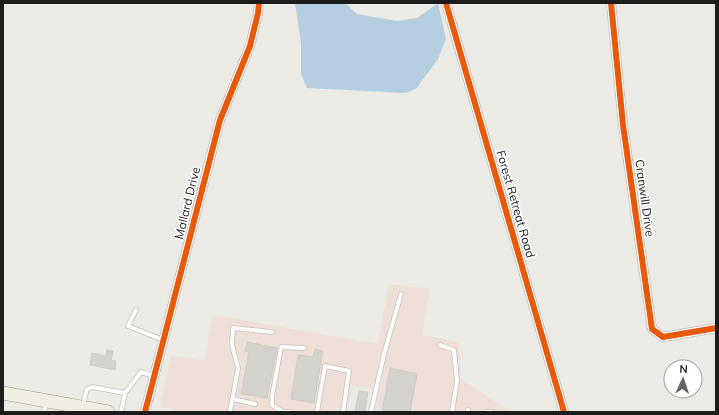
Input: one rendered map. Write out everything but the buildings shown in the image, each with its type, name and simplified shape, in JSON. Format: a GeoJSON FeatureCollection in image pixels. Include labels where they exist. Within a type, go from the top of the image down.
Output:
{"type":"FeatureCollection","features":[{"type":"Feature","properties":{"kind":"main road"},"geometry":{"type":"LineString","coordinates":[[3,393],[45,406],[82,407],[108,412]]}},
{"type":"Feature","properties":{"kind":"street","name":"Mallard Drive"},"geometry":{"type":"LineString","coordinates":[[145,412],[220,120],[250,46],[259,3]]}},
{"type":"Feature","properties":{"kind":"street","name":"Forest Retreat Road"},"geometry":{"type":"LineString","coordinates":[[446,3],[564,412]]}},
{"type":"Feature","properties":{"kind":"street","name":"Cranwill Drive"},"geometry":{"type":"LineString","coordinates":[[611,3],[623,125],[652,329],[663,337],[716,328]]}},
{"type":"Feature","properties":{"kind":"lane"},"geometry":{"type":"LineString","coordinates":[[371,412],[383,359],[401,294]]}},
{"type":"Feature","properties":{"kind":"lane"},"geometry":{"type":"LineString","coordinates":[[136,310],[128,326],[163,341]]}},
{"type":"Feature","properties":{"kind":"lane"},"geometry":{"type":"LineString","coordinates":[[230,412],[238,368],[232,345],[233,328],[272,332]]}},
{"type":"Feature","properties":{"kind":"lane"},"geometry":{"type":"LineString","coordinates":[[440,345],[454,350],[457,381],[452,412]]}},
{"type":"Feature","properties":{"kind":"lane"},"geometry":{"type":"LineString","coordinates":[[290,412],[283,412],[272,405],[281,347],[304,348]]}},
{"type":"Feature","properties":{"kind":"lane"},"geometry":{"type":"LineString","coordinates":[[317,412],[325,366],[349,371],[343,412]]}},
{"type":"Feature","properties":{"kind":"lane"},"geometry":{"type":"LineString","coordinates":[[121,412],[125,393],[141,372],[154,376]]}},
{"type":"Feature","properties":{"kind":"lane"},"geometry":{"type":"LineString","coordinates":[[82,407],[87,389],[92,386],[125,393]]}},
{"type":"Feature","properties":{"kind":"lane"},"geometry":{"type":"LineString","coordinates":[[233,399],[255,404]]}},
{"type":"Feature","properties":{"kind":"shaded area"},"geometry":{"type":"Polygon","coordinates":[[[389,284],[430,289],[422,335],[459,342],[461,379],[511,412],[375,412],[379,390],[352,385],[348,412],[188,412],[160,407],[171,355],[204,361],[213,315],[378,344],[389,284]]]}},
{"type":"Feature","properties":{"kind":"water"},"geometry":{"type":"Polygon","coordinates":[[[295,3],[345,3],[357,14],[397,21],[417,18],[438,3],[446,39],[438,59],[416,89],[405,93],[307,88],[301,74],[301,43],[295,3]]]}},
{"type":"Feature","properties":{"kind":"cycle path"},"geometry":{"type":"LineString","coordinates":[[145,412],[220,120],[250,46],[259,3]]}},
{"type":"Feature","properties":{"kind":"cycle path"},"geometry":{"type":"LineString","coordinates":[[446,3],[564,412]]}},
{"type":"Feature","properties":{"kind":"cycle path"},"geometry":{"type":"LineString","coordinates":[[611,3],[623,125],[652,329],[663,337],[716,328]]}}]}
